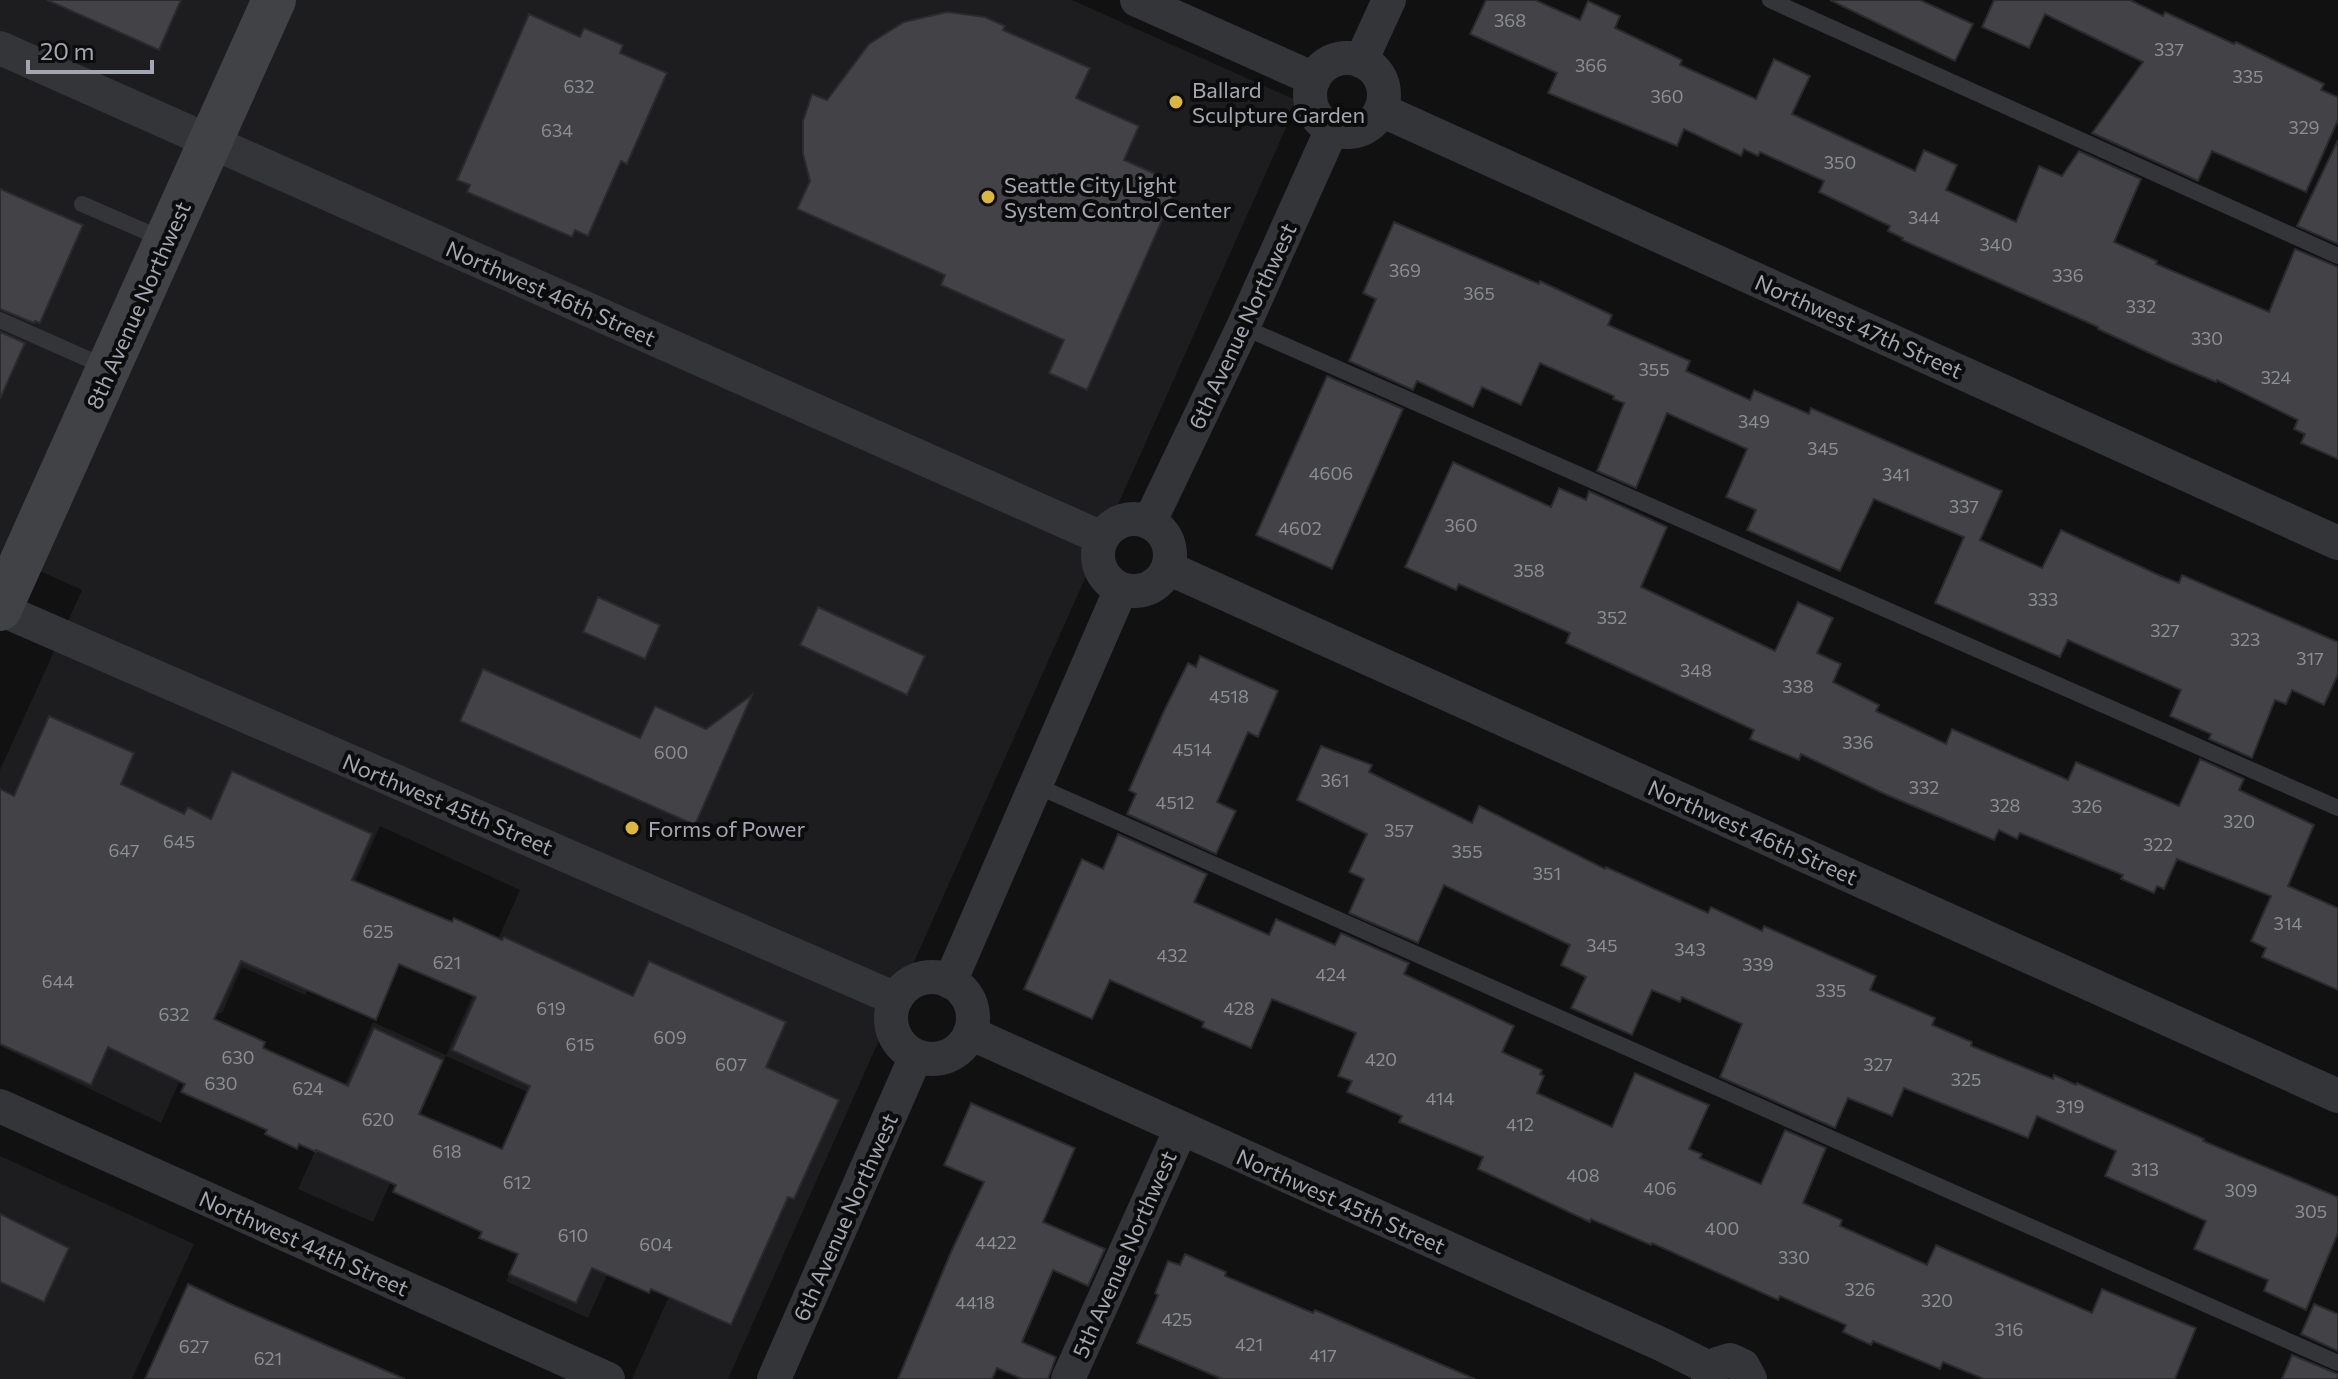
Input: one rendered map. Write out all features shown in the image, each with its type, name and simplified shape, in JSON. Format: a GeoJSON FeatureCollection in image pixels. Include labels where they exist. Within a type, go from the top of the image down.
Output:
{"type":"FeatureCollection","features":[{"type":"Feature","properties":{"kind":"main road","name":"8th Avenue Northwest"},"geometry":{"type":"LineString","coordinates":[[0,609],[274,0]]}},
{"type":"Feature","properties":{"kind":"street"},"geometry":{"type":"LineString","coordinates":[[1137,0],[1314,79]]}},
{"type":"Feature","properties":{"kind":"street"},"geometry":{"type":"LineString","coordinates":[[1361,61],[1389,0]]}},
{"type":"Feature","properties":{"kind":"street","name":"Northwest 46th Street"},"geometry":{"type":"LineString","coordinates":[[0,48],[1102,538]]}},
{"type":"Feature","properties":{"kind":"street"},"geometry":{"type":"LineString","coordinates":[[1349,58],[1361,61],[1372,68],[1384,90],[1381,110],[1371,124],[1361,130],[1349,132],[1332,129],[1317,118],[1312,107],[1310,96],[1314,79],[1326,65],[1337,60],[1349,58]]}},
{"type":"Feature","properties":{"kind":"street","name":"Northwest 47th Street"},"geometry":{"type":"LineString","coordinates":[[1381,110],[2338,543]]}},
{"type":"Feature","properties":{"kind":"street","name":"6th Avenue Northwest"},"geometry":{"type":"LineString","coordinates":[[1150,521],[1243,327],[1332,129]]}},
{"type":"Feature","properties":{"kind":"street"},"geometry":{"type":"LineString","coordinates":[[1125,519],[1150,521],[1167,539],[1171,551],[1168,568],[1156,584],[1145,590],[1121,589],[1104,575],[1099,565],[1097,554],[1102,538],[1114,524],[1125,519]]}},
{"type":"Feature","properties":{"kind":"street","name":"Northwest 46th Street"},"geometry":{"type":"LineString","coordinates":[[1168,568],[2338,1096]]}},
{"type":"Feature","properties":{"kind":"street"},"geometry":{"type":"LineString","coordinates":[[950,982],[1121,589]]}},
{"type":"Feature","properties":{"kind":"street","name":"Northwest 45th Street"},"geometry":{"type":"LineString","coordinates":[[0,609],[896,999]]}},
{"type":"Feature","properties":{"kind":"street"},"geometry":{"type":"LineString","coordinates":[[933,977],[950,982],[968,998],[973,1011],[970,1033],[960,1049],[948,1057],[935,1060],[916,1056],[900,1044],[893,1033],[891,1019],[896,999],[907,985],[919,979],[933,977]]}},
{"type":"Feature","properties":{"kind":"street","name":"Northwest 45th Street"},"geometry":{"type":"LineString","coordinates":[[970,1033],[1663,1345],[1709,1374]]}},
{"type":"Feature","properties":{"kind":"street","name":"6th Avenue Northwest"},"geometry":{"type":"LineString","coordinates":[[774,1379],[916,1056]]}},
{"type":"Feature","properties":{"kind":"street","name":"Northwest 44th Street"},"geometry":{"type":"LineString","coordinates":[[0,1106],[608,1379]]}},
{"type":"Feature","properties":{"kind":"street","name":"5th Avenue Northwest"},"geometry":{"type":"LineString","coordinates":[[1068,1379],[1181,1129]]}},
{"type":"Feature","properties":{"kind":"street"},"geometry":{"type":"LineString","coordinates":[[1709,1374],[1723,1361],[1737,1362],[1750,1379]]}},
{"type":"Feature","properties":{"kind":"lane"},"geometry":{"type":"LineString","coordinates":[[1770,0],[2338,256]]}},
{"type":"Feature","properties":{"kind":"lane"},"geometry":{"type":"LineString","coordinates":[[82,204],[167,241]]}},
{"type":"Feature","properties":{"kind":"lane"},"geometry":{"type":"LineString","coordinates":[[0,320],[109,369]]}},
{"type":"Feature","properties":{"kind":"lane"},"geometry":{"type":"LineString","coordinates":[[1243,327],[2338,808]]}},
{"type":"Feature","properties":{"kind":"lane"},"geometry":{"type":"LineString","coordinates":[[1037,786],[2338,1363]]}},
{"type":"Feature","properties":{"kind":"shaded area"},"geometry":{"type":"Polygon","coordinates":[[[0,0],[1072,0],[1298,101],[728,1379],[632,1379],[719,1185],[650,1177],[588,1318],[506,1281],[579,1115],[446,1056],[373,1222],[298,1189],[373,1022],[446,1055],[520,890],[380,826],[305,995],[242,967],[222,1013],[209,1014],[161,1123],[0,1046],[0,770],[82,590],[0,553],[0,0]]]}},
{"type":"Feature","properties":{"kind":"shaded area"},"geometry":{"type":"Polygon","coordinates":[[[0,1156],[194,1244],[132,1379],[0,1379],[0,1156]]]}},
{"type":"Feature","properties":{"kind":"building"},"geometry":{"type":"Polygon","coordinates":[[[47,0],[181,0],[159,50],[47,0]]]}},
{"type":"Feature","properties":{"kind":"building"},"geometry":{"type":"Polygon","coordinates":[[[1486,0],[1535,0],[1580,20],[1588,1],[1620,16],[1615,28],[1682,60],[1680,65],[1756,99],[1774,59],[1810,76],[1792,114],[1915,171],[1924,150],[1957,165],[1946,190],[2016,222],[2039,166],[2062,176],[2079,151],[2141,179],[2114,242],[2157,261],[2156,264],[2269,312],[2295,249],[2338,267],[2338,459],[2301,443],[2305,434],[2294,429],[2298,420],[2217,380],[2169,362],[1902,240],[1888,231],[1890,226],[1819,192],[1824,181],[1760,152],[1758,156],[1744,149],[1741,156],[1684,129],[1677,146],[1548,93],[1557,73],[1470,34],[1486,0]]]}},
{"type":"Feature","properties":{"kind":"building"},"geometry":{"type":"Polygon","coordinates":[[[1830,0],[1920,0],[1973,24],[1955,61],[1830,0]]]}},
{"type":"Feature","properties":{"kind":"building"},"geometry":{"type":"Polygon","coordinates":[[[1994,0],[2130,0],[2163,16],[2165,12],[2234,44],[2236,42],[2324,84],[2321,90],[2338,97],[2338,120],[2306,192],[2212,151],[2198,181],[2092,133],[2143,62],[2045,14],[2029,48],[1982,27],[1994,0]]]}},
{"type":"Feature","properties":{"kind":"building","name":"Seattle City Light System Control Center"},"geometry":{"type":"Polygon","coordinates":[[[947,12],[985,17],[1005,26],[1003,30],[1090,68],[1076,98],[1139,126],[1124,160],[1178,184],[1087,390],[1049,373],[1064,340],[941,285],[945,275],[797,209],[810,181],[803,154],[803,121],[812,94],[827,100],[869,44],[904,22],[947,12]]]}},
{"type":"Feature","properties":{"kind":"building"},"geometry":{"type":"Polygon","coordinates":[[[529,14],[580,37],[584,28],[623,45],[620,53],[667,73],[627,164],[621,161],[588,236],[575,230],[572,237],[467,192],[470,185],[457,180],[529,14]]]}},
{"type":"Feature","properties":{"kind":"building"},"geometry":{"type":"Polygon","coordinates":[[[2338,140],[2338,244],[2297,226],[2338,140]]]}},
{"type":"Feature","properties":{"kind":"building"},"geometry":{"type":"Polygon","coordinates":[[[0,189],[83,225],[40,323],[0,309],[0,189]]]}},
{"type":"Feature","properties":{"kind":"building"},"geometry":{"type":"Polygon","coordinates":[[[1394,222],[1539,284],[1540,281],[1612,315],[1608,325],[1690,361],[1686,371],[1750,400],[1754,390],[1809,414],[1811,408],[2002,491],[1980,540],[2042,568],[2061,530],[2161,576],[2179,583],[2182,575],[2338,642],[2338,674],[2324,705],[2292,690],[2286,704],[2275,700],[2252,758],[2209,739],[2211,734],[2170,716],[2181,690],[2068,640],[2060,657],[1935,603],[1964,537],[1874,499],[1840,571],[1747,530],[1756,510],[1726,497],[1747,449],[1667,413],[1636,488],[1597,471],[1624,403],[1540,363],[1521,405],[1482,387],[1473,407],[1417,381],[1413,390],[1349,361],[1376,299],[1363,293],[1394,222]]]}},
{"type":"Feature","properties":{"kind":"building"},"geometry":{"type":"Polygon","coordinates":[[[0,332],[25,343],[0,399],[0,332]]]}},
{"type":"Feature","properties":{"kind":"building"},"geometry":{"type":"Polygon","coordinates":[[[1327,376],[1403,409],[1332,569],[1256,535],[1327,376]]]}},
{"type":"Feature","properties":{"kind":"building"},"geometry":{"type":"Polygon","coordinates":[[[1453,462],[1551,507],[1559,488],[1586,500],[1589,491],[1667,527],[1641,587],[1775,651],[1798,602],[1833,618],[1817,653],[1841,664],[1833,682],[1879,705],[1876,711],[1946,744],[1952,729],[2068,780],[2076,762],[2179,806],[2200,759],[2244,779],[2239,790],[2314,825],[2288,886],[2338,908],[2338,990],[2262,957],[2266,948],[2251,941],[2271,896],[2177,859],[2164,889],[2157,886],[2154,893],[2121,879],[2123,875],[2020,833],[2017,839],[1999,830],[1994,840],[1887,795],[1801,754],[1799,760],[1750,739],[1754,730],[1566,643],[1570,633],[1459,584],[1456,590],[1405,567],[1453,462]]]}},
{"type":"Feature","properties":{"kind":"building"},"geometry":{"type":"Polygon","coordinates":[[[598,597],[660,625],[645,659],[583,632],[598,597]]]}},
{"type":"Feature","properties":{"kind":"building"},"geometry":{"type":"Polygon","coordinates":[[[818,607],[925,656],[907,695],[800,645],[818,607]]]}},
{"type":"Feature","properties":{"kind":"building"},"geometry":{"type":"Polygon","coordinates":[[[1200,656],[1278,691],[1258,737],[1248,732],[1217,802],[1236,811],[1216,854],[1127,814],[1136,794],[1129,790],[1164,711],[1188,663],[1196,667],[1200,656]]]}},
{"type":"Feature","properties":{"kind":"building"},"geometry":{"type":"Polygon","coordinates":[[[483,669],[640,738],[655,706],[706,729],[752,695],[695,825],[460,721],[483,669]]]}},
{"type":"Feature","properties":{"kind":"building"},"geometry":{"type":"Polygon","coordinates":[[[49,716],[134,753],[121,784],[184,814],[188,807],[211,819],[232,771],[372,834],[352,880],[452,922],[454,918],[502,940],[504,937],[633,996],[649,961],[786,1022],[766,1067],[839,1100],[794,1199],[788,1197],[731,1325],[651,1289],[649,1293],[592,1268],[576,1303],[509,1274],[518,1254],[479,1238],[482,1232],[393,1192],[396,1185],[316,1150],[299,1144],[297,1149],[265,1134],[267,1130],[181,1092],[185,1084],[108,1047],[91,1085],[0,1044],[0,789],[14,796],[49,716]],[[241,961],[214,1019],[265,1042],[263,1048],[348,1086],[374,1028],[443,1060],[419,1114],[502,1149],[530,1086],[452,1050],[476,997],[399,964],[376,1020],[241,961]]]}},
{"type":"Feature","properties":{"kind":"building"},"geometry":{"type":"Polygon","coordinates":[[[1321,746],[1372,765],[1369,772],[1472,823],[1479,806],[1605,869],[1708,913],[1711,907],[1762,931],[1764,926],[1876,976],[1870,990],[1935,1018],[1932,1025],[1972,1042],[1971,1046],[2053,1079],[2054,1075],[2077,1083],[2203,1141],[2338,1197],[2338,1233],[2306,1310],[2264,1291],[2268,1280],[2194,1249],[2206,1221],[2105,1176],[2116,1151],[2037,1116],[2028,1138],[1904,1088],[1892,1116],[1848,1098],[1835,1128],[1720,1077],[1742,1024],[1682,997],[1680,1002],[1652,990],[1632,1035],[1571,1008],[1586,977],[1561,965],[1570,945],[1444,885],[1418,943],[1349,913],[1364,879],[1349,872],[1367,834],[1297,800],[1321,746]]]}},
{"type":"Feature","properties":{"kind":"building"},"geometry":{"type":"Polygon","coordinates":[[[1118,834],[1207,874],[1194,902],[1269,935],[1276,919],[1335,945],[1341,933],[1409,963],[1404,974],[1514,1026],[1502,1052],[1542,1070],[1540,1074],[1544,1076],[1537,1093],[1612,1127],[1635,1073],[1709,1105],[1689,1149],[1702,1154],[1700,1158],[1761,1184],[1785,1130],[1826,1148],[1803,1203],[1842,1220],[1840,1226],[1927,1265],[1936,1245],[2092,1313],[2102,1289],[2196,1328],[2175,1379],[1984,1379],[1943,1362],[1940,1369],[1873,1341],[1871,1345],[1843,1332],[1846,1325],[1780,1296],[1778,1300],[1652,1243],[1591,1219],[1590,1222],[1478,1169],[1483,1157],[1399,1122],[1402,1116],[1347,1092],[1352,1081],[1338,1076],[1356,1033],[1272,999],[1251,1048],[1202,1027],[1204,1022],[1110,980],[1092,1019],[1024,989],[1082,859],[1103,869],[1118,834]]]}},
{"type":"Feature","properties":{"kind":"building"},"geometry":{"type":"Polygon","coordinates":[[[971,1103],[1075,1148],[1043,1222],[1105,1249],[1088,1286],[1053,1270],[1022,1342],[1056,1357],[1048,1379],[1022,1379],[997,1368],[992,1379],[898,1379],[984,1182],[944,1165],[971,1103]]]}},
{"type":"Feature","properties":{"kind":"building"},"geometry":{"type":"Polygon","coordinates":[[[0,1214],[69,1248],[44,1302],[0,1282],[0,1214]]]}},
{"type":"Feature","properties":{"kind":"building"},"geometry":{"type":"Polygon","coordinates":[[[1185,1254],[1226,1272],[1225,1276],[1313,1313],[1315,1310],[1475,1379],[1222,1379],[1137,1343],[1158,1295],[1155,1293],[1168,1261],[1180,1265],[1185,1254]]]}},
{"type":"Feature","properties":{"kind":"building"},"geometry":{"type":"Polygon","coordinates":[[[188,1284],[235,1306],[405,1379],[145,1379],[188,1284]]]}},
{"type":"Feature","properties":{"kind":"building"},"geometry":{"type":"Polygon","coordinates":[[[2314,1304],[2338,1314],[2338,1351],[2301,1334],[2314,1304]]]}},
{"type":"Feature","properties":{"kind":"building"},"geometry":{"type":"Polygon","coordinates":[[[2292,1355],[2338,1374],[2338,1379],[2282,1379],[2292,1355]]]}},
{"type":"Feature","properties":{"kind":"place","name":"Ballard Sculpture Garden"},"geometry":{"type":"Point","coordinates":[1176,102]}},
{"type":"Feature","properties":{"kind":"place","name":"Seattle City Light System Control Center"},"geometry":{"type":"Point","coordinates":[988,197]}},
{"type":"Feature","properties":{"kind":"place","name":"Forms of Power"},"geometry":{"type":"Point","coordinates":[632,828]}}]}
